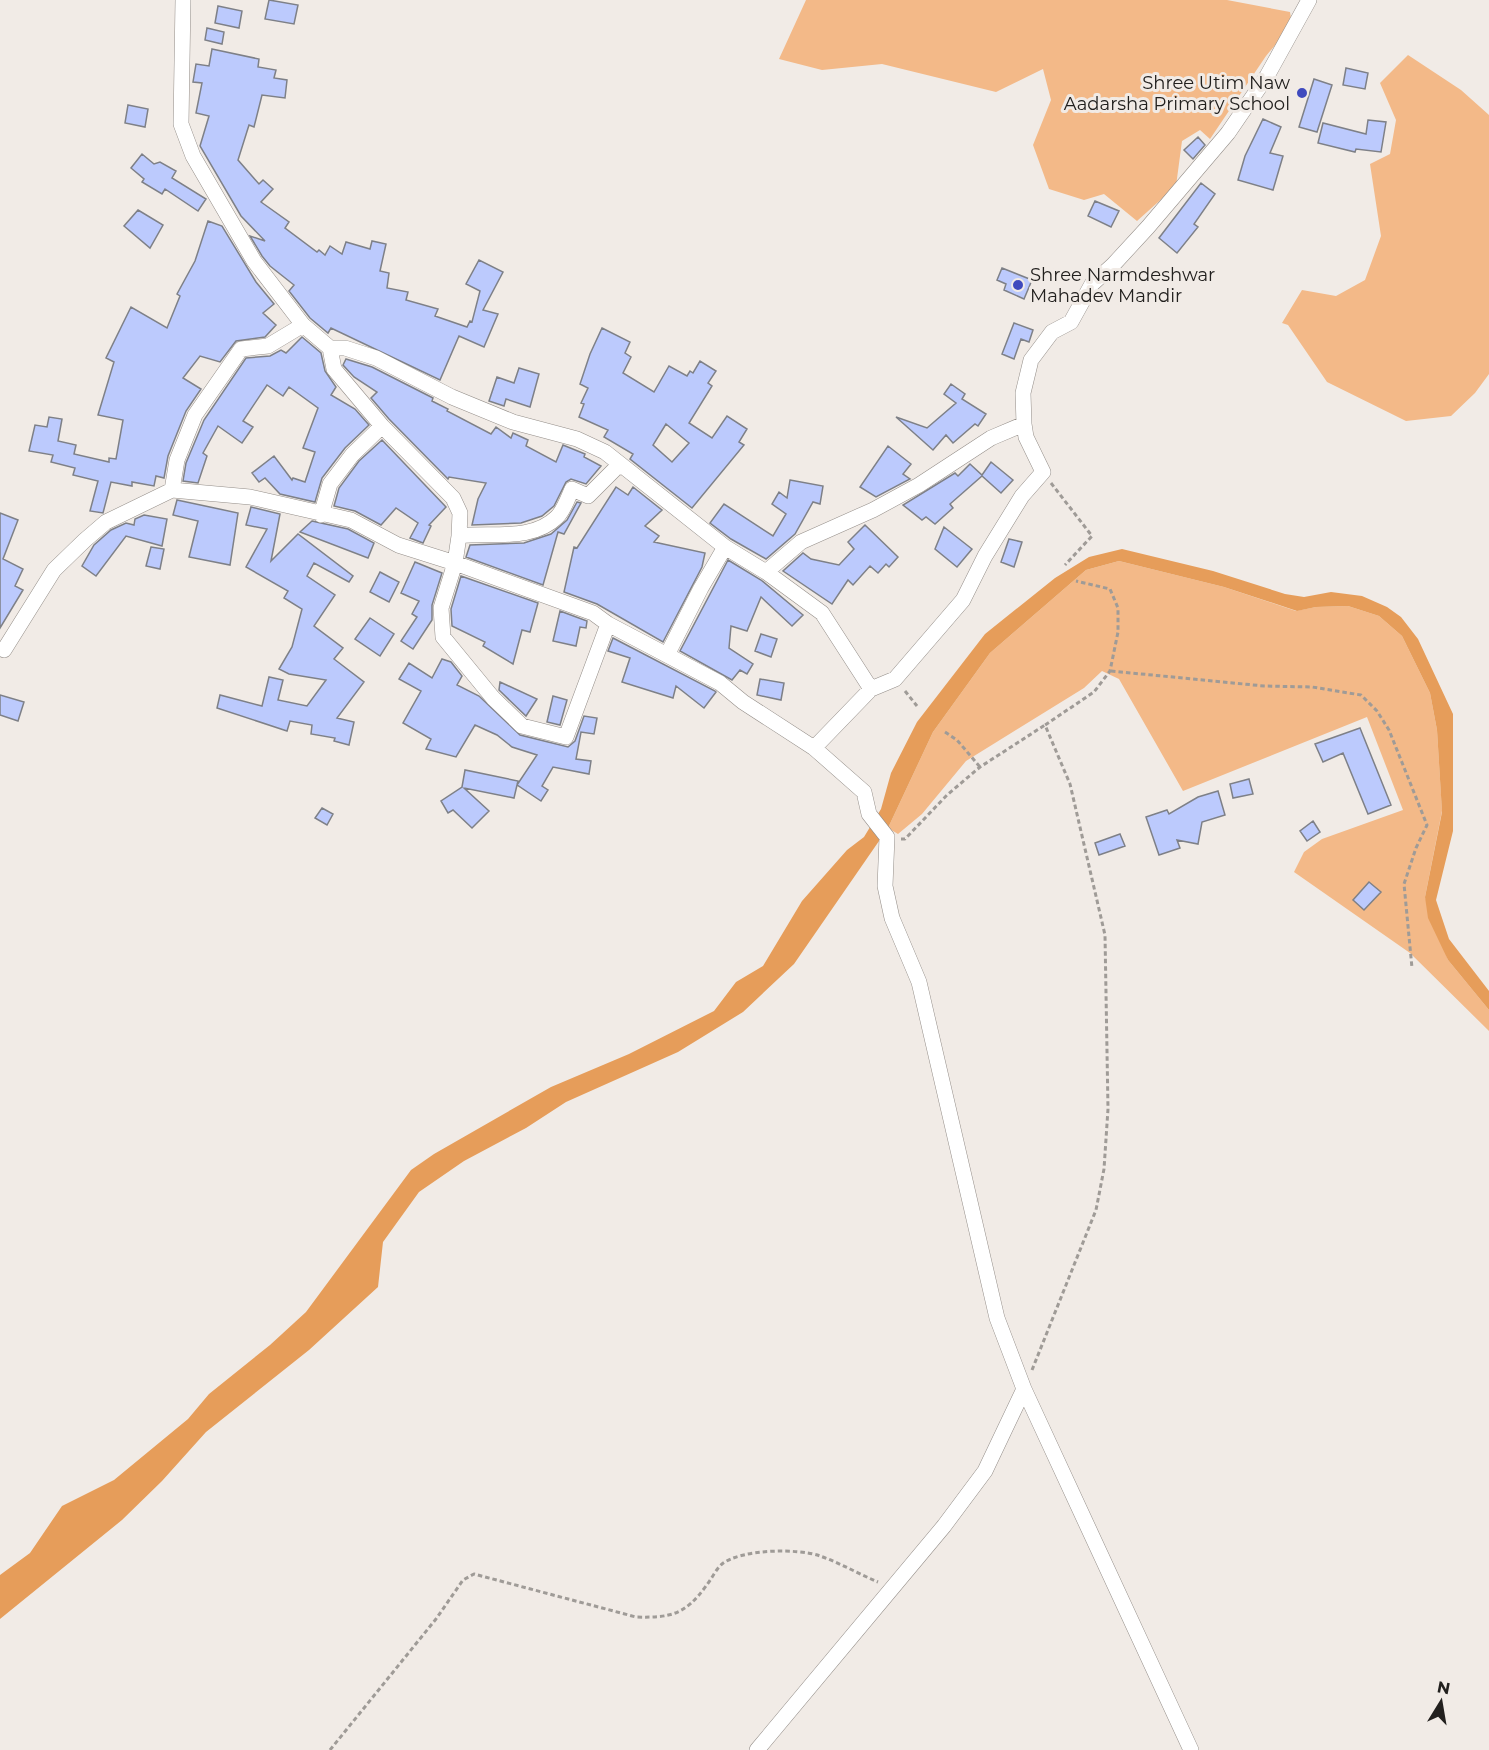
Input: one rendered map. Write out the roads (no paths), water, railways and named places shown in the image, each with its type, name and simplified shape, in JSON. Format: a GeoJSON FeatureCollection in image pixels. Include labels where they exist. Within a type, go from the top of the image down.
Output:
{"type":"FeatureCollection","features":[{"type":"Feature","properties":{"kind":"street"},"geometry":{"type":"LineString","coordinates":[[183,0],[181,124],[193,156],[254,261],[303,325],[330,348],[334,369],[382,426],[453,498],[460,513],[455,563],[441,608],[443,637],[493,698],[522,726],[566,737],[608,624]]}},
{"type":"Feature","properties":{"kind":"street"},"geometry":{"type":"LineString","coordinates":[[814,748],[871,689],[895,679],[963,600],[985,556],[1022,496],[1043,472],[1026,437],[1024,424],[1023,393],[1031,360],[1052,332],[1071,322],[1092,284],[1148,227],[1207,155],[1228,134],[1267,76],[1309,0]]}},
{"type":"Feature","properties":{"kind":"street"},"geometry":{"type":"LineString","coordinates":[[172,490],[177,460],[195,415],[241,349],[268,346],[303,325]]}},
{"type":"Feature","properties":{"kind":"street"},"geometry":{"type":"LineString","coordinates":[[330,348],[345,348],[376,358],[452,398],[513,422],[577,439],[605,452],[621,467],[725,547],[766,572],[822,613],[871,689]]}},
{"type":"Feature","properties":{"kind":"street"},"geometry":{"type":"LineString","coordinates":[[766,572],[801,542],[873,510],[919,485],[991,438],[1024,424]]}},
{"type":"Feature","properties":{"kind":"street"},"geometry":{"type":"LineString","coordinates":[[321,515],[330,484],[352,455],[382,426]]}},
{"type":"Feature","properties":{"kind":"street"},"geometry":{"type":"LineString","coordinates":[[459,536],[526,532],[543,528],[558,516],[572,489],[588,496],[616,468],[621,467]]}},
{"type":"Feature","properties":{"kind":"street"},"geometry":{"type":"LineString","coordinates":[[4,650],[54,570],[105,522],[172,490],[250,497],[351,520],[398,545],[593,613],[608,624],[720,683],[743,702],[814,748],[864,792],[869,814],[887,837],[885,886],[892,918],[919,982],[994,1307],[1024,1389],[1191,1750]]}},
{"type":"Feature","properties":{"kind":"street"},"geometry":{"type":"LineString","coordinates":[[667,655],[725,547]]}},
{"type":"Feature","properties":{"kind":"street"},"geometry":{"type":"LineString","coordinates":[[757,1750],[944,1526],[985,1471],[1024,1389]]}},
{"type":"Feature","properties":{"kind":"place","name":"Shree Utim Naw Aadarsha Primary School"},"geometry":{"type":"Point","coordinates":[1302,93]}},
{"type":"Feature","properties":{"kind":"place","name":"Shree Narmdeshwar Mahadev Mandir"},"geometry":{"type":"Point","coordinates":[1018,285]}}]}
